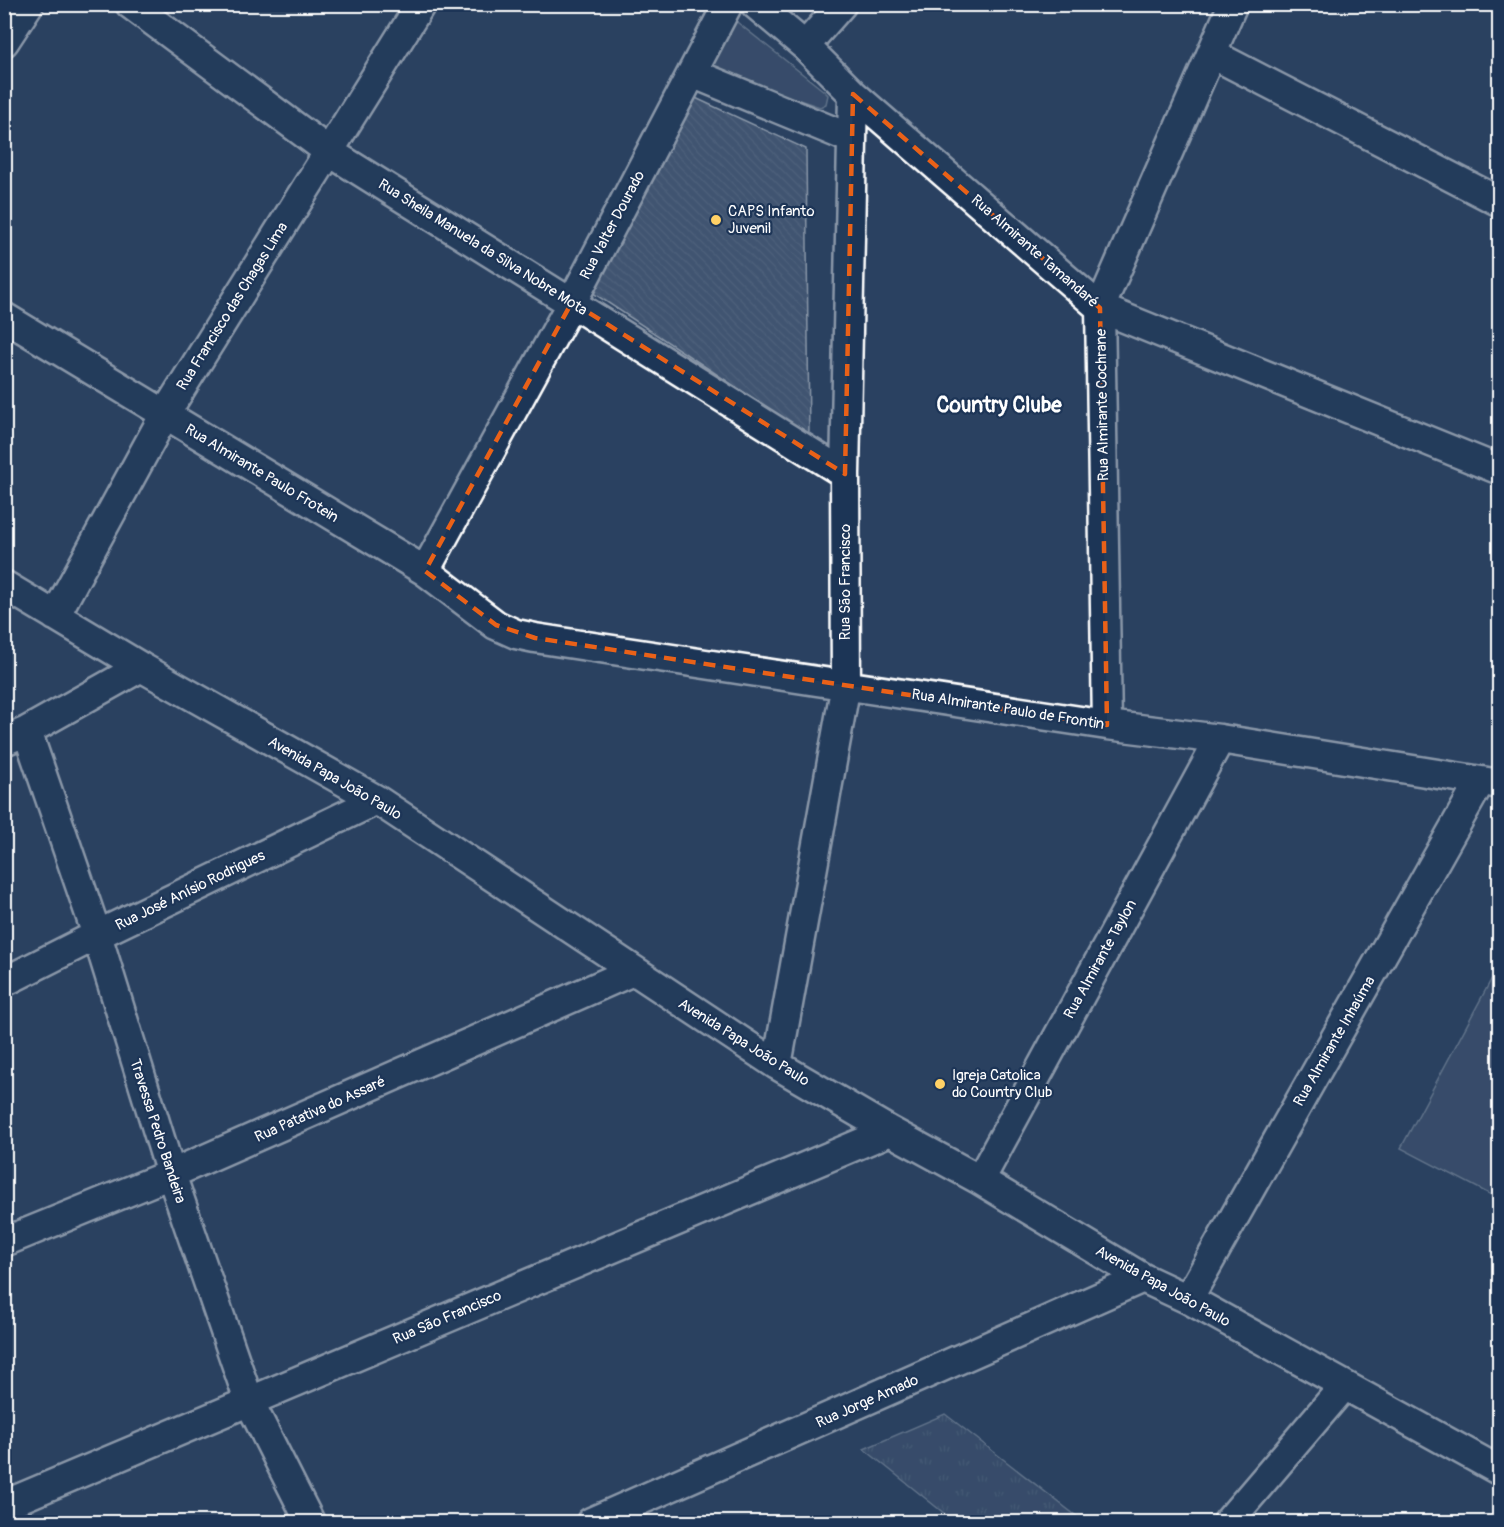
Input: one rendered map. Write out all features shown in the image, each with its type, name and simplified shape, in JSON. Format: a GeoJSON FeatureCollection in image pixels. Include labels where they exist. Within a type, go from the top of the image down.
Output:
{"type":"FeatureCollection","features":[{"type":"Feature","properties":{"kind":"street"},"geometry":{"type":"LineString","coordinates":[[4,42],[29,4]]}},
{"type":"Feature","properties":{"kind":"street","name":"Rua Sheila Manuela da Silva Nobre Mota"},"geometry":{"type":"LineString","coordinates":[[130,4],[328,151],[845,474]]}},
{"type":"Feature","properties":{"kind":"street","name":"Rua Francisco das Chagas Lima"},"geometry":{"type":"LineString","coordinates":[[55,616],[165,414],[421,4]]}},
{"type":"Feature","properties":{"kind":"street","name":"Rua Valter Dourado"},"geometry":{"type":"LineString","coordinates":[[425,571],[572,302],[728,4]]}},
{"type":"Feature","properties":{"kind":"street","name":"Rua Almirante Tamandaré"},"geometry":{"type":"LineString","coordinates":[[755,4],[805,46],[853,94],[1100,308],[1500,470]]}},
{"type":"Feature","properties":{"kind":"street"},"geometry":{"type":"LineString","coordinates":[[805,46],[842,4]]}},
{"type":"Feature","properties":{"kind":"street","name":"Rua Almirante Cochrane"},"geometry":{"type":"LineString","coordinates":[[1107,725],[1100,308],[1233,4]]}},
{"type":"Feature","properties":{"kind":"street"},"geometry":{"type":"LineString","coordinates":[[1212,54],[1500,202]]}},
{"type":"Feature","properties":{"kind":"street"},"geometry":{"type":"LineString","coordinates":[[692,73],[852,139]]}},
{"type":"Feature","properties":{"kind":"street","name":"Rua São Francisco"},"geometry":{"type":"LineString","coordinates":[[777,1065],[846,684],[845,474],[853,94]]}},
{"type":"Feature","properties":{"kind":"street","name":"Rua Almirante Paulo Frotein"},"geometry":{"type":"LineString","coordinates":[[4,317],[425,571],[496,625],[516,633]]}},
{"type":"Feature","properties":{"kind":"street","name":"Avenida Papa João Paulo"},"geometry":{"type":"LineString","coordinates":[[4,585],[141,667],[377,800],[777,1065],[980,1180],[1143,1278],[1188,1299],[1500,1471]]}},
{"type":"Feature","properties":{"kind":"street","name":"Rua Almirante Paulo de Frontin"},"geometry":{"type":"LineString","coordinates":[[516,633],[1107,725],[1220,739],[1490,783]]}},
{"type":"Feature","properties":{"kind":"street"},"geometry":{"type":"LineString","coordinates":[[16,736],[141,667]]}},
{"type":"Feature","properties":{"kind":"street","name":"Travessa Pedro Bandeira"},"geometry":{"type":"LineString","coordinates":[[16,736],[97,935],[171,1174],[249,1401],[310,1522]]}},
{"type":"Feature","properties":{"kind":"street","name":"Rua Almirante Taylon"},"geometry":{"type":"LineString","coordinates":[[980,1180],[1220,739]]}},
{"type":"Feature","properties":{"kind":"street","name":"Rua Almirante Inhaúma"},"geometry":{"type":"LineString","coordinates":[[1188,1299],[1490,783]]}},
{"type":"Feature","properties":{"kind":"street","name":"Rua José Anísio Rodrigues"},"geometry":{"type":"LineString","coordinates":[[4,982],[377,800]]}},
{"type":"Feature","properties":{"kind":"street","name":"Rua Patativa do Assaré"},"geometry":{"type":"LineString","coordinates":[[4,1242],[171,1174],[633,971]]}},
{"type":"Feature","properties":{"kind":"street","name":"Rua São Francisco"},"geometry":{"type":"LineString","coordinates":[[4,1505],[890,1131]]}},
{"type":"Feature","properties":{"kind":"street","name":"Rua Jorge Amado"},"geometry":{"type":"LineString","coordinates":[[591,1522],[640,1515],[1143,1278]]}},
{"type":"Feature","properties":{"kind":"street"},"geometry":{"type":"LineString","coordinates":[[1228,1522],[1344,1386]]}},
{"type":"Feature","properties":{"kind":"highlighted area"},"geometry":{"type":"Polygon","coordinates":[[[853,94],[1100,308],[1107,725],[535,638],[496,625],[425,571],[572,302],[845,474],[853,94]]]}},
{"type":"Feature","properties":{"kind":"green space"},"geometry":{"type":"Polygon","coordinates":[[[728,15],[824,91],[828,95],[826,104],[820,107],[702,67],[728,15]]]}},
{"type":"Feature","properties":{"kind":"green space"},"geometry":{"type":"Polygon","coordinates":[[[1499,965],[1500,1199],[1401,1148],[1499,965]]]}},
{"type":"Feature","properties":{"kind":"green space"},"geometry":{"type":"Polygon","coordinates":[[[945,1414],[1084,1522],[955,1522],[864,1449],[945,1414]]]}},
{"type":"Feature","properties":{"kind":"building","name":"CAPS Infanto Juvenil"},"geometry":{"type":"Polygon","coordinates":[[[689,95],[806,149],[809,435],[590,291],[689,95]]]}},
{"type":"Feature","properties":{"kind":"place","name":"CAPS Infanto Juvenil"},"geometry":{"type":"Point","coordinates":[716,220]}},
{"type":"Feature","properties":{"kind":"place","name":"Igreja Catolica do Country Club"},"geometry":{"type":"Point","coordinates":[940,1084]}},
{"type":"Feature","properties":{"kind":"district","name":"Country Clube"},"geometry":{"type":"Point","coordinates":[999,405]}}]}
